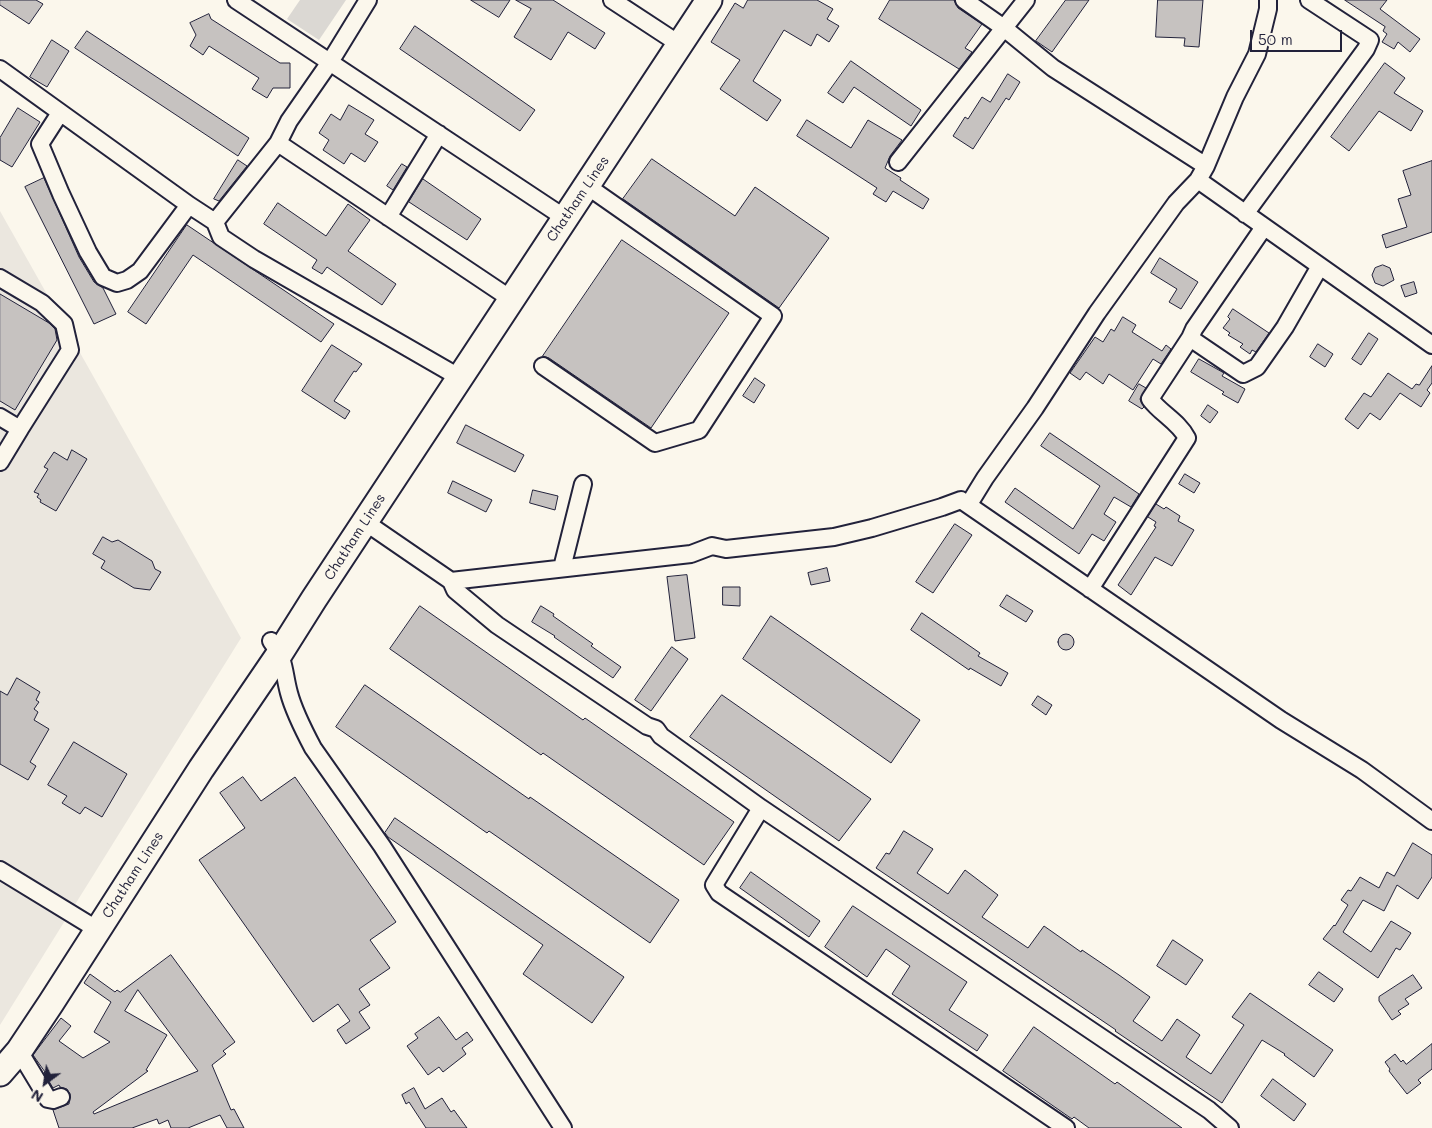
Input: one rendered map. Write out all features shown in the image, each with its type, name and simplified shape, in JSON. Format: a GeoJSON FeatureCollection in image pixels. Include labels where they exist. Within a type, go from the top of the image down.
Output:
{"type":"FeatureCollection","features":[{"type":"Feature","properties":{"kind":"highway","name":"Chatham Lines"},"geometry":{"type":"LineString","coordinates":[[0,1073],[25,1022],[94,927],[276,647],[450,372],[670,38],[693,0]]}},
{"type":"Feature","properties":{"kind":"highway","name":"Chatham Lines"},"geometry":{"type":"LineString","coordinates":[[276,647],[365,522],[709,0]]}},
{"type":"Feature","properties":{"kind":"street"},"geometry":{"type":"LineString","coordinates":[[236,0],[556,212]]}},
{"type":"Feature","properties":{"kind":"street"},"geometry":{"type":"LineString","coordinates":[[215,222],[278,143],[289,121],[330,62],[368,0]]}},
{"type":"Feature","properties":{"kind":"street"},"geometry":{"type":"LineString","coordinates":[[612,0],[670,38]]}},
{"type":"Feature","properties":{"kind":"street"},"geometry":{"type":"LineString","coordinates":[[964,0],[1004,28],[1053,68],[1202,173],[1245,214],[1432,345]]}},
{"type":"Feature","properties":{"kind":"street"},"geometry":{"type":"LineString","coordinates":[[898,162],[1026,0]]}},
{"type":"Feature","properties":{"kind":"street"},"geometry":{"type":"LineString","coordinates":[[969,504],[984,478],[1036,408],[1097,313],[1176,203],[1202,173],[1257,54],[1268,9],[1268,0]]}},
{"type":"Feature","properties":{"kind":"street"},"geometry":{"type":"LineString","coordinates":[[1245,214],[1366,49],[1370,40],[1308,0]]}},
{"type":"Feature","properties":{"kind":"street"},"geometry":{"type":"LineString","coordinates":[[0,69],[189,206],[215,222],[222,237],[254,259],[450,372]]}},
{"type":"Feature","properties":{"kind":"street"},"geometry":{"type":"LineString","coordinates":[[60,114],[40,144],[88,252],[103,278],[117,283],[128,280],[140,272],[189,206]]}},
{"type":"Feature","properties":{"kind":"street"},"geometry":{"type":"LineString","coordinates":[[388,217],[439,134]]}},
{"type":"Feature","properties":{"kind":"street"},"geometry":{"type":"LineString","coordinates":[[278,143],[502,293]]}},
{"type":"Feature","properties":{"kind":"street"},"geometry":{"type":"LineString","coordinates":[[543,366],[655,443],[699,430],[773,316],[587,186]]}},
{"type":"Feature","properties":{"kind":"street"},"geometry":{"type":"LineString","coordinates":[[1090,589],[1187,438],[1183,432],[1156,408],[1150,399],[1190,338],[1194,328],[1264,227]]}},
{"type":"Feature","properties":{"kind":"street"},"geometry":{"type":"LineString","coordinates":[[1190,338],[1243,374],[1257,367],[1285,327],[1320,266]]}},
{"type":"Feature","properties":{"kind":"street"},"geometry":{"type":"LineString","coordinates":[[0,278],[42,303],[64,324],[70,350],[0,462]]}},
{"type":"Feature","properties":{"kind":"street"},"geometry":{"type":"LineString","coordinates":[[0,417],[20,429]]}},
{"type":"Feature","properties":{"kind":"street"},"geometry":{"type":"LineString","coordinates":[[562,568],[582,484]]}},
{"type":"Feature","properties":{"kind":"street"},"geometry":{"type":"LineString","coordinates":[[451,581],[691,554],[712,546],[726,549],[834,537],[872,528],[961,500],[1281,720],[1362,770],[1432,821]]}},
{"type":"Feature","properties":{"kind":"street"},"geometry":{"type":"LineString","coordinates":[[365,522],[451,581],[455,590],[497,625],[647,726],[656,729],[661,736],[761,808],[1209,1110],[1230,1128]]}},
{"type":"Feature","properties":{"kind":"street"},"geometry":{"type":"LineString","coordinates":[[276,647],[285,668],[290,694],[304,731],[313,748],[382,846],[563,1128]]}},
{"type":"Feature","properties":{"kind":"street"},"geometry":{"type":"LineString","coordinates":[[761,808],[714,885],[719,893],[1066,1128]]}},
{"type":"Feature","properties":{"kind":"street"},"geometry":{"type":"LineString","coordinates":[[0,870],[94,927]]}},
{"type":"Feature","properties":{"kind":"street"},"geometry":{"type":"LineString","coordinates":[[9,1053],[48,1099],[53,1100],[61,1097]]}},
{"type":"Feature","properties":{"kind":"shaded area"},"geometry":{"type":"Polygon","coordinates":[[[300,0],[346,0],[319,40],[287,19],[300,0]]]}},
{"type":"Feature","properties":{"kind":"shaded area"},"geometry":{"type":"Polygon","coordinates":[[[0,211],[241,638],[0,1025],[0,211]]]}},
{"type":"Feature","properties":{"kind":"building"},"geometry":{"type":"Polygon","coordinates":[[[0,0],[36,0],[43,4],[29,24],[0,5],[0,0]]]}},
{"type":"Feature","properties":{"kind":"building"},"geometry":{"type":"Polygon","coordinates":[[[471,0],[510,0],[499,17],[471,0]]]}},
{"type":"Feature","properties":{"kind":"building"},"geometry":{"type":"Polygon","coordinates":[[[516,0],[553,0],[605,33],[595,49],[568,32],[551,60],[514,37],[531,9],[516,0]]]}},
{"type":"Feature","properties":{"kind":"building"},"geometry":{"type":"Polygon","coordinates":[[[748,0],[817,0],[833,9],[827,19],[839,26],[829,42],[817,34],[811,46],[784,30],[753,81],[781,100],[767,121],[720,89],[740,60],[711,42],[735,3],[743,8],[748,0]]]}},
{"type":"Feature","properties":{"kind":"building"},"geometry":{"type":"Polygon","coordinates":[[[890,0],[954,0],[958,8],[982,24],[965,48],[972,52],[959,69],[879,19],[890,0]]]}},
{"type":"Feature","properties":{"kind":"building"},"geometry":{"type":"Polygon","coordinates":[[[1066,0],[1089,0],[1052,52],[1036,41],[1066,0]]]}},
{"type":"Feature","properties":{"kind":"building"},"geometry":{"type":"Polygon","coordinates":[[[1158,0],[1203,0],[1199,47],[1184,46],[1185,38],[1156,37],[1158,0]]]}},
{"type":"Feature","properties":{"kind":"building"},"geometry":{"type":"Polygon","coordinates":[[[1345,0],[1387,0],[1380,9],[1420,39],[1410,52],[1398,42],[1394,49],[1382,42],[1387,34],[1383,31],[1385,27],[1345,0]]]}},
{"type":"Feature","properties":{"kind":"building"},"geometry":{"type":"Polygon","coordinates":[[[209,14],[211,19],[280,63],[290,63],[290,88],[273,88],[267,98],[252,89],[259,78],[209,46],[203,55],[190,46],[196,35],[190,23],[209,14]]]}},
{"type":"Feature","properties":{"kind":"building"},"geometry":{"type":"Polygon","coordinates":[[[415,26],[535,110],[520,131],[400,49],[415,26]]]}},
{"type":"Feature","properties":{"kind":"building"},"geometry":{"type":"Polygon","coordinates":[[[87,31],[249,138],[238,156],[75,48],[87,31]]]}},
{"type":"Feature","properties":{"kind":"building"},"geometry":{"type":"Polygon","coordinates":[[[52,40],[69,51],[47,87],[30,77],[52,40]]]}},
{"type":"Feature","properties":{"kind":"building"},"geometry":{"type":"Polygon","coordinates":[[[851,61],[921,110],[911,126],[854,87],[843,103],[828,93],[851,61]]]}},
{"type":"Feature","properties":{"kind":"building"},"geometry":{"type":"Polygon","coordinates":[[[1385,63],[1405,78],[1394,93],[1423,111],[1411,131],[1379,111],[1349,151],[1331,137],[1385,63]]]}},
{"type":"Feature","properties":{"kind":"building"},"geometry":{"type":"Polygon","coordinates":[[[1008,74],[1020,82],[1009,100],[1006,98],[973,149],[953,136],[965,117],[968,119],[982,97],[990,102],[1008,74]]]}},
{"type":"Feature","properties":{"kind":"building"},"geometry":{"type":"Polygon","coordinates":[[[349,105],[374,120],[365,134],[378,142],[365,162],[351,153],[344,164],[323,150],[329,140],[319,133],[331,114],[340,120],[349,105]]]}},
{"type":"Feature","properties":{"kind":"building"},"geometry":{"type":"Polygon","coordinates":[[[18,108],[40,122],[12,167],[0,160],[0,138],[18,108]]]}},
{"type":"Feature","properties":{"kind":"building"},"geometry":{"type":"Polygon","coordinates":[[[807,120],[851,148],[868,120],[902,140],[890,156],[885,168],[929,199],[923,209],[893,191],[886,202],[873,194],[877,188],[797,136],[807,120]]]}},
{"type":"Feature","properties":{"kind":"building"},"geometry":{"type":"Polygon","coordinates":[[[652,159],[735,216],[755,187],[829,238],[779,308],[623,199],[652,159]]]}},
{"type":"Feature","properties":{"kind":"building"},"geometry":{"type":"Polygon","coordinates":[[[238,160],[247,166],[219,201],[214,199],[238,160]]]}},
{"type":"Feature","properties":{"kind":"building"},"geometry":{"type":"Polygon","coordinates":[[[1432,161],[1432,232],[1386,248],[1382,235],[1407,227],[1398,199],[1411,195],[1403,171],[1432,161]]]}},
{"type":"Feature","properties":{"kind":"building"},"geometry":{"type":"Polygon","coordinates":[[[402,164],[407,167],[393,190],[387,186],[402,164]]]}},
{"type":"Feature","properties":{"kind":"building"},"geometry":{"type":"Polygon","coordinates":[[[44,178],[79,257],[94,282],[103,288],[116,314],[94,324],[25,187],[44,178]]]}},
{"type":"Feature","properties":{"kind":"building"},"geometry":{"type":"Polygon","coordinates":[[[423,179],[481,219],[467,240],[409,202],[423,179]]]}},
{"type":"Feature","properties":{"kind":"building"},"geometry":{"type":"Polygon","coordinates":[[[278,203],[326,236],[348,204],[370,220],[348,251],[396,284],[382,305],[327,267],[322,274],[312,268],[317,260],[264,224],[278,203]]]}},
{"type":"Feature","properties":{"kind":"building"},"geometry":{"type":"Polygon","coordinates":[[[187,225],[334,324],[321,342],[193,255],[146,324],[128,312],[187,225]]]}},
{"type":"Feature","properties":{"kind":"building"},"geometry":{"type":"Polygon","coordinates":[[[622,240],[729,313],[651,428],[549,358],[543,356],[622,240]]]}},
{"type":"Feature","properties":{"kind":"building"},"geometry":{"type":"Polygon","coordinates":[[[1160,258],[1198,282],[1181,309],[1169,302],[1177,289],[1151,273],[1160,258]]]}},
{"type":"Feature","properties":{"kind":"building"},"geometry":{"type":"Polygon","coordinates":[[[1383,265],[1390,268],[1394,280],[1383,286],[1375,283],[1372,275],[1375,268],[1383,265]]]}},
{"type":"Feature","properties":{"kind":"building"},"geometry":{"type":"Polygon","coordinates":[[[1414,282],[1417,293],[1405,297],[1401,286],[1414,282]]]}},
{"type":"Feature","properties":{"kind":"building"},"geometry":{"type":"Polygon","coordinates":[[[0,294],[49,323],[55,329],[57,340],[15,410],[0,401],[0,294]]]}},
{"type":"Feature","properties":{"kind":"building"},"geometry":{"type":"Polygon","coordinates":[[[1233,309],[1269,333],[1256,352],[1252,350],[1250,354],[1240,347],[1243,344],[1228,335],[1230,333],[1223,328],[1230,319],[1228,317],[1233,309]]]}},
{"type":"Feature","properties":{"kind":"building"},"geometry":{"type":"Polygon","coordinates":[[[1123,317],[1136,325],[1132,332],[1162,351],[1166,345],[1171,349],[1161,364],[1153,359],[1133,390],[1109,374],[1103,384],[1086,372],[1080,380],[1070,373],[1095,337],[1103,342],[1111,329],[1114,331],[1123,317]]]}},
{"type":"Feature","properties":{"kind":"building"},"geometry":{"type":"Polygon","coordinates":[[[1369,333],[1378,339],[1361,365],[1352,359],[1369,333]]]}},
{"type":"Feature","properties":{"kind":"building"},"geometry":{"type":"Polygon","coordinates":[[[1318,344],[1333,354],[1325,367],[1310,357],[1318,344]]]}},
{"type":"Feature","properties":{"kind":"building"},"geometry":{"type":"Polygon","coordinates":[[[332,345],[362,364],[356,372],[354,371],[334,401],[350,411],[345,419],[302,391],[332,345]]]}},
{"type":"Feature","properties":{"kind":"building"},"geometry":{"type":"Polygon","coordinates":[[[1199,359],[1224,373],[1222,376],[1245,389],[1238,403],[1191,372],[1199,359]]]}},
{"type":"Feature","properties":{"kind":"building"},"geometry":{"type":"Polygon","coordinates":[[[1432,366],[1432,383],[1427,390],[1430,393],[1421,407],[1400,393],[1380,420],[1370,413],[1358,429],[1345,419],[1364,393],[1371,397],[1388,373],[1412,389],[1416,384],[1419,385],[1432,366]]]}},
{"type":"Feature","properties":{"kind":"building"},"geometry":{"type":"Polygon","coordinates":[[[755,378],[765,385],[754,403],[743,396],[755,378]]]}},
{"type":"Feature","properties":{"kind":"building"},"geometry":{"type":"Polygon","coordinates":[[[1139,384],[1146,388],[1140,399],[1144,407],[1142,409],[1129,401],[1139,384]]]}},
{"type":"Feature","properties":{"kind":"building"},"geometry":{"type":"Polygon","coordinates":[[[1208,405],[1218,412],[1210,423],[1201,416],[1208,405]]]}},
{"type":"Feature","properties":{"kind":"building"},"geometry":{"type":"Polygon","coordinates":[[[466,425],[524,455],[515,472],[457,443],[466,425]]]}},
{"type":"Feature","properties":{"kind":"building"},"geometry":{"type":"Polygon","coordinates":[[[1050,433],[1139,494],[1131,507],[1114,497],[1104,514],[1116,522],[1104,541],[1092,534],[1079,554],[1005,502],[1015,488],[1073,529],[1100,486],[1041,446],[1050,433]]]}},
{"type":"Feature","properties":{"kind":"building"},"geometry":{"type":"Polygon","coordinates":[[[72,450],[87,459],[56,511],[40,502],[41,500],[37,497],[39,494],[34,492],[48,469],[44,467],[54,452],[67,460],[72,450]]]}},
{"type":"Feature","properties":{"kind":"building"},"geometry":{"type":"Polygon","coordinates":[[[1185,474],[1200,483],[1194,493],[1179,484],[1185,474]]]}},
{"type":"Feature","properties":{"kind":"building"},"geometry":{"type":"Polygon","coordinates":[[[453,481],[492,500],[486,512],[448,493],[453,481]]]}},
{"type":"Feature","properties":{"kind":"building"},"geometry":{"type":"Polygon","coordinates":[[[533,490],[558,496],[555,510],[530,503],[533,490]]]}},
{"type":"Feature","properties":{"kind":"building"},"geometry":{"type":"Polygon","coordinates":[[[1156,504],[1164,509],[1166,507],[1180,516],[1178,521],[1194,530],[1172,566],[1155,557],[1131,595],[1118,585],[1156,527],[1154,526],[1156,522],[1148,517],[1156,504]]]}},
{"type":"Feature","properties":{"kind":"building"},"geometry":{"type":"Polygon","coordinates":[[[955,524],[972,535],[933,593],[916,582],[955,524]]]}},
{"type":"Feature","properties":{"kind":"building"},"geometry":{"type":"Polygon","coordinates":[[[103,537],[112,542],[118,540],[152,561],[155,569],[161,572],[150,590],[134,588],[101,568],[105,561],[93,554],[103,537]]]}},
{"type":"Feature","properties":{"kind":"building"},"geometry":{"type":"Polygon","coordinates":[[[827,568],[830,581],[811,585],[808,573],[827,568]]]}},
{"type":"Feature","properties":{"kind":"building"},"geometry":{"type":"Polygon","coordinates":[[[687,575],[695,638],[675,641],[667,577],[687,575]]]}},
{"type":"Feature","properties":{"kind":"building"},"geometry":{"type":"Polygon","coordinates":[[[723,587],[740,587],[740,606],[723,605],[723,587]]]}},
{"type":"Feature","properties":{"kind":"building"},"geometry":{"type":"Polygon","coordinates":[[[1007,595],[1033,611],[1026,622],[1000,606],[1007,595]]]}},
{"type":"Feature","properties":{"kind":"building"},"geometry":{"type":"Polygon","coordinates":[[[420,606],[583,720],[585,718],[734,822],[704,865],[543,753],[541,755],[390,649],[420,606]]]}},
{"type":"Feature","properties":{"kind":"building"},"geometry":{"type":"Polygon","coordinates":[[[541,606],[554,614],[553,616],[593,644],[591,646],[621,667],[613,678],[555,636],[532,622],[541,606]]]}},
{"type":"Feature","properties":{"kind":"building"},"geometry":{"type":"Polygon","coordinates":[[[922,613],[980,653],[978,656],[1008,673],[1001,686],[970,668],[969,670],[911,630],[922,613]]]}},
{"type":"Feature","properties":{"kind":"building"},"geometry":{"type":"Polygon","coordinates":[[[771,616],[920,720],[891,763],[743,659],[771,616]]]}},
{"type":"Feature","properties":{"kind":"building"},"geometry":{"type":"Polygon","coordinates":[[[1066,634],[1072,636],[1074,642],[1072,648],[1066,650],[1060,648],[1058,642],[1060,636],[1066,634]]]}},
{"type":"Feature","properties":{"kind":"building"},"geometry":{"type":"Polygon","coordinates":[[[672,647],[688,659],[651,711],[635,700],[672,647]]]}},
{"type":"Feature","properties":{"kind":"building"},"geometry":{"type":"Polygon","coordinates":[[[17,678],[40,692],[36,700],[39,702],[34,709],[38,712],[34,720],[49,729],[30,762],[36,766],[28,780],[0,764],[0,691],[7,695],[17,678]]]}},
{"type":"Feature","properties":{"kind":"building"},"geometry":{"type":"Polygon","coordinates":[[[365,685],[679,900],[650,943],[489,831],[487,833],[336,727],[365,685]]]}},
{"type":"Feature","properties":{"kind":"building"},"geometry":{"type":"Polygon","coordinates":[[[722,695],[871,799],[839,841],[690,737],[722,695]]]}},
{"type":"Feature","properties":{"kind":"building"},"geometry":{"type":"Polygon","coordinates":[[[1038,696],[1052,705],[1046,715],[1032,705],[1038,696]]]}},
{"type":"Feature","properties":{"kind":"building"},"geometry":{"type":"Polygon","coordinates":[[[74,742],[127,774],[102,817],[85,807],[80,814],[62,803],[67,796],[48,785],[74,742]]]}},
{"type":"Feature","properties":{"kind":"building"},"geometry":{"type":"Polygon","coordinates":[[[243,777],[261,801],[295,777],[396,922],[370,940],[390,968],[359,989],[370,1005],[359,1012],[370,1028],[346,1044],[337,1030],[350,1021],[338,1004],[313,1022],[199,860],[245,828],[220,793],[243,777]]]}},
{"type":"Feature","properties":{"kind":"building"},"geometry":{"type":"Polygon","coordinates":[[[395,818],[624,977],[592,1023],[523,974],[543,945],[388,837],[385,833],[395,818]]]}},
{"type":"Feature","properties":{"kind":"building"},"geometry":{"type":"Polygon","coordinates":[[[904,831],[933,849],[917,873],[948,894],[965,870],[998,895],[982,917],[1028,948],[1044,926],[1081,952],[1082,950],[1119,975],[1150,997],[1133,1021],[1162,1041],[1177,1019],[1200,1035],[1186,1057],[1211,1074],[1244,1025],[1232,1017],[1250,993],[1333,1050],[1314,1077],[1285,1054],[1262,1040],[1222,1103],[876,868],[886,853],[889,854],[904,831]]]}},
{"type":"Feature","properties":{"kind":"building"},"geometry":{"type":"Polygon","coordinates":[[[1413,843],[1432,855],[1432,877],[1418,899],[1397,885],[1384,911],[1363,900],[1343,932],[1371,952],[1391,921],[1411,933],[1400,950],[1396,948],[1378,978],[1323,939],[1335,926],[1348,905],[1341,900],[1348,890],[1351,891],[1360,877],[1379,888],[1387,872],[1394,876],[1413,843]]]}},
{"type":"Feature","properties":{"kind":"building"},"geometry":{"type":"Polygon","coordinates":[[[751,872],[820,921],[809,937],[740,888],[751,872]]]}},
{"type":"Feature","properties":{"kind":"building"},"geometry":{"type":"Polygon","coordinates":[[[853,906],[967,982],[949,1010],[988,1035],[977,1051],[892,994],[910,966],[886,949],[867,977],[825,947],[853,906]]]}},
{"type":"Feature","properties":{"kind":"building"},"geometry":{"type":"Polygon","coordinates":[[[1173,940],[1203,960],[1186,985],[1157,966],[1173,940]]]}},
{"type":"Feature","properties":{"kind":"building"},"geometry":{"type":"Polygon","coordinates":[[[171,955],[235,1042],[223,1051],[226,1054],[212,1065],[231,1110],[234,1109],[244,1128],[227,1128],[220,1115],[188,1128],[171,1128],[168,1120],[159,1124],[157,1119],[132,1128],[59,1128],[53,1110],[69,1104],[70,1094],[67,1089],[59,1085],[53,1088],[33,1055],[61,1018],[71,1026],[59,1041],[83,1058],[110,1042],[94,1032],[111,1002],[84,983],[90,974],[115,992],[117,990],[120,992],[171,955]],[[138,990],[125,1011],[167,1035],[146,1070],[148,1071],[93,1112],[94,1114],[198,1071],[138,990]]]}},
{"type":"Feature","properties":{"kind":"building"},"geometry":{"type":"Polygon","coordinates":[[[1319,972],[1343,989],[1334,1002],[1309,985],[1319,972]]]}},
{"type":"Feature","properties":{"kind":"building"},"geometry":{"type":"Polygon","coordinates":[[[1413,975],[1422,988],[1405,999],[1409,1004],[1398,1011],[1401,1014],[1392,1020],[1379,1001],[1379,997],[1413,975]]]}},
{"type":"Feature","properties":{"kind":"building"},"geometry":{"type":"Polygon","coordinates":[[[439,1017],[456,1040],[467,1032],[473,1040],[462,1048],[466,1054],[443,1072],[439,1067],[428,1075],[407,1046],[418,1038],[415,1034],[439,1017]]]}},
{"type":"Feature","properties":{"kind":"building"},"geometry":{"type":"Polygon","coordinates":[[[1034,1027],[1182,1128],[1089,1128],[1074,1117],[1072,1119],[1003,1071],[1034,1027]]]}},
{"type":"Feature","properties":{"kind":"building"},"geometry":{"type":"Polygon","coordinates":[[[1432,1044],[1432,1069],[1418,1080],[1421,1083],[1407,1094],[1389,1071],[1390,1069],[1385,1062],[1395,1054],[1401,1062],[1403,1060],[1406,1064],[1432,1044]]]}},
{"type":"Feature","properties":{"kind":"building"},"geometry":{"type":"Polygon","coordinates":[[[1273,1079],[1306,1104],[1294,1121],[1261,1096],[1273,1079]]]}},
{"type":"Feature","properties":{"kind":"building"},"geometry":{"type":"Polygon","coordinates":[[[414,1088],[425,1109],[442,1098],[451,1112],[454,1110],[467,1128],[426,1128],[409,1102],[406,1104],[402,1095],[414,1088]]]}}]}
